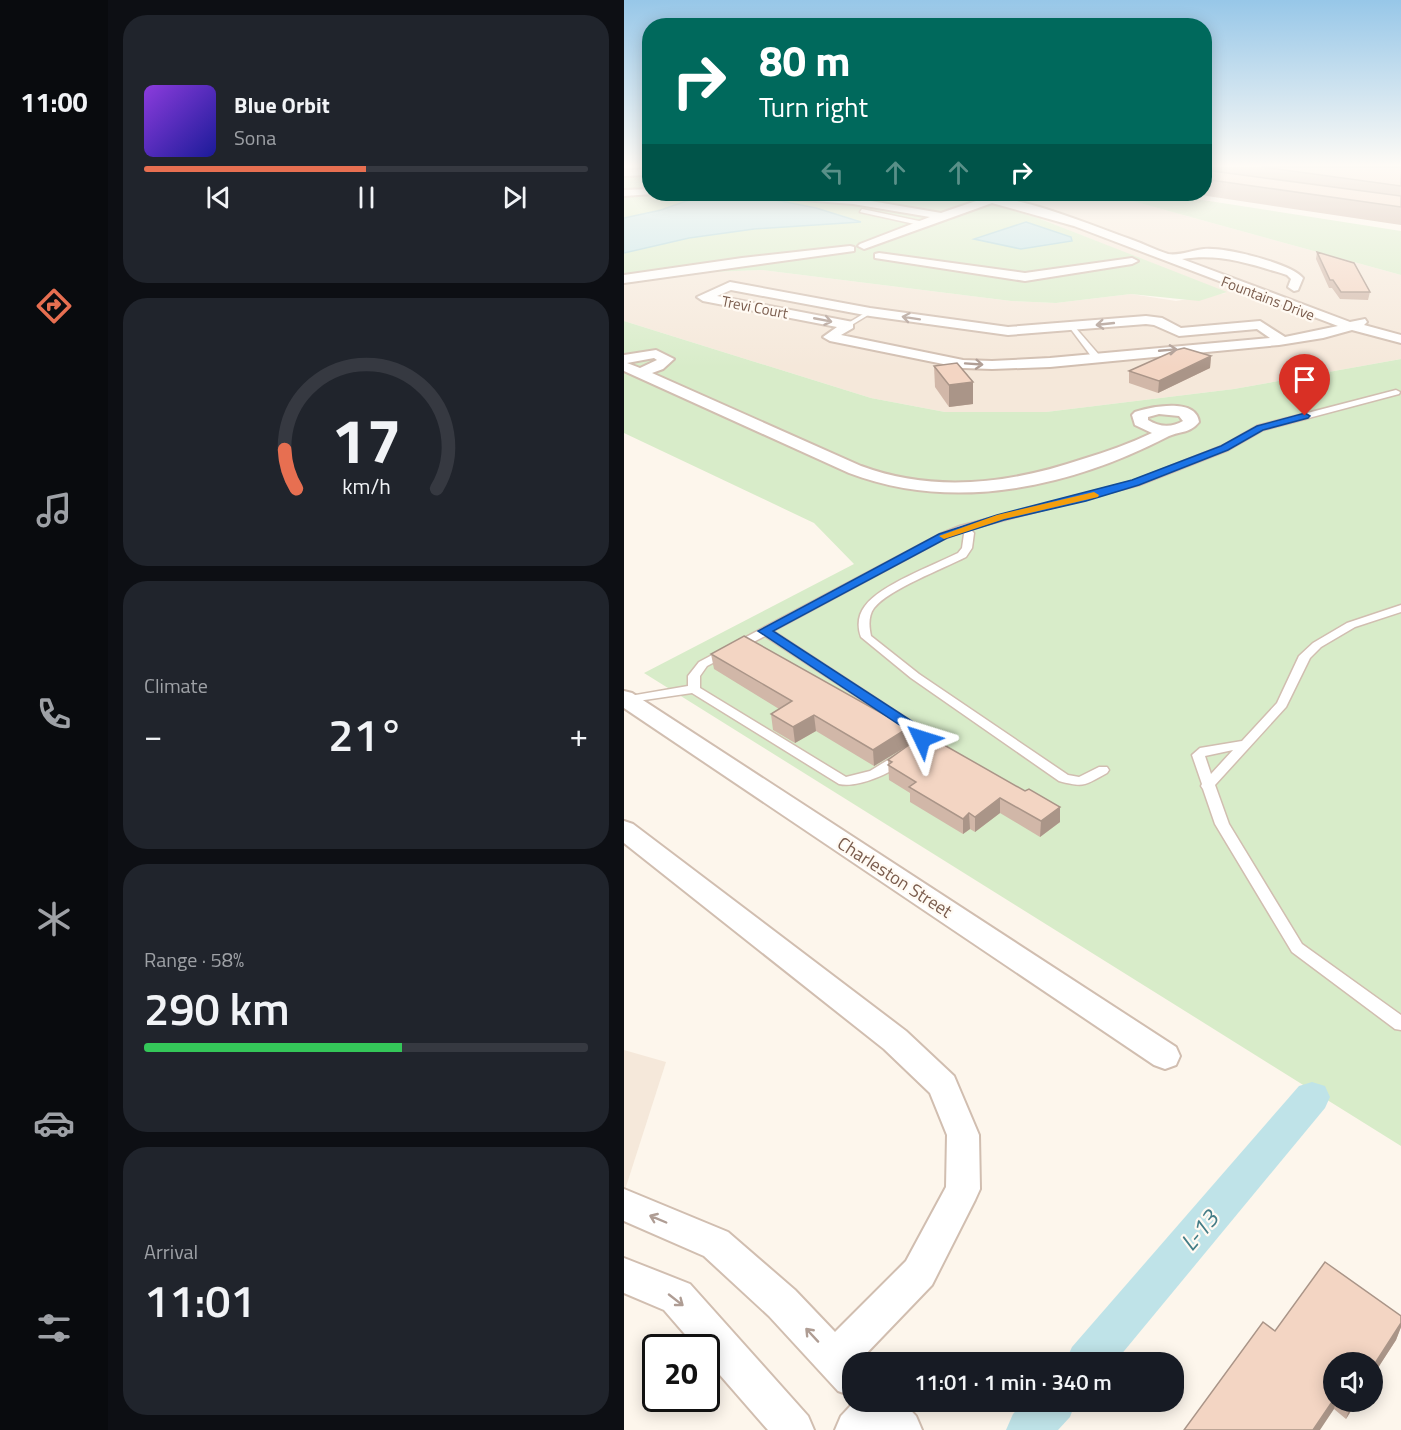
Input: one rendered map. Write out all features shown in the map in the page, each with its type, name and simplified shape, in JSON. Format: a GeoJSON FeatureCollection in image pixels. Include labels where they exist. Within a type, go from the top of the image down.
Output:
{"type":"FeatureCollection","features":[{"type":"Feature","properties":{"kind":"street"},"geometry":{"type":"LineString","coordinates":[[624,279],[742,261],[884,249],[905,234]]}},
{"type":"Feature","properties":{"kind":"street","name":"Fountains Drive"},"geometry":{"type":"LineString","coordinates":[[1107,234],[1303,312],[1401,339]]}},
{"type":"Feature","properties":{"kind":"street","name":"Fountains Drive"},"geometry":{"type":"LineString","coordinates":[[1126,234],[1355,325],[1401,332]]}},
{"type":"Feature","properties":{"kind":"street"},"geometry":{"type":"LineString","coordinates":[[850,252],[864,246],[884,249],[904,258],[998,275],[1025,277],[1132,261]]}},
{"type":"Feature","properties":{"kind":"street"},"geometry":{"type":"LineString","coordinates":[[1169,258],[1216,254],[1296,275],[1294,287]]}},
{"type":"Feature","properties":{"kind":"street","name":"Trevi Court"},"geometry":{"type":"LineString","coordinates":[[848,325],[703,297],[730,286],[870,312],[1008,332],[1146,320],[1158,321],[1179,332],[1260,325],[1281,340]]}},
{"type":"Feature","properties":{"kind":"street"},"geometry":{"type":"LineString","coordinates":[[848,325],[830,337],[963,363],[1037,365],[1281,340],[1355,325]]}},
{"type":"Feature","properties":{"kind":"street"},"geometry":{"type":"LineString","coordinates":[[624,359],[656,354],[667,359],[658,366],[640,373]]}},
{"type":"Feature","properties":{"kind":"street"},"geometry":{"type":"LineString","coordinates":[[624,366],[767,432],[868,474],[901,484],[957,489],[1011,485],[1060,473],[1151,441],[1167,430]]}},
{"type":"Feature","properties":{"kind":"street","name":"Charleston Street"},"geometry":{"type":"LineString","coordinates":[[625,699],[1165,1056]]}},
{"type":"Feature","properties":{"kind":"street"},"geometry":{"type":"LineString","coordinates":[[624,830],[895,1040],[943,1084],[963,1135],[963,1189],[919,1273],[856,1352]]}},
{"type":"Feature","properties":{"kind":"street"},"geometry":{"type":"LineString","coordinates":[[624,1205],[716,1244],[782,1303],[842,1367]]}},
{"type":"Feature","properties":{"kind":"street"},"geometry":{"type":"LineString","coordinates":[[624,1275],[676,1297],[794,1430]]}},
{"type":"Feature","properties":{"kind":"lane"},"geometry":{"type":"LineString","coordinates":[[848,325],[870,312]]}},
{"type":"Feature","properties":{"kind":"lane"},"geometry":{"type":"LineString","coordinates":[[1072,327],[1097,358]]}},
{"type":"Feature","properties":{"kind":"lane"},"geometry":{"type":"LineString","coordinates":[[694,689],[694,676],[704,664],[943,536],[963,528],[1136,483],[1225,448],[1260,428],[1399,392]]}},
{"type":"Feature","properties":{"kind":"lane"},"geometry":{"type":"LineString","coordinates":[[963,528],[969,533],[967,548],[962,555],[887,594],[869,607],[863,621],[866,638],[915,676],[1064,778],[1081,782],[1103,770]]}},
{"type":"Feature","properties":{"kind":"lane"},"geometry":{"type":"LineString","coordinates":[[1208,786],[1282,704],[1305,656],[1317,645],[1351,624],[1401,608]]}},
{"type":"Feature","properties":{"kind":"lane"},"geometry":{"type":"LineString","coordinates":[[625,699],[694,689],[844,781],[857,782],[872,777],[919,746],[922,739],[919,732],[765,631]]}},
{"type":"Feature","properties":{"kind":"lane"},"geometry":{"type":"LineString","coordinates":[[1245,744],[1204,751],[1198,755],[1222,824],[1298,948],[1401,1024]]}},
{"type":"Feature","properties":{"kind":"shaded area"},"geometry":{"type":"Polygon","coordinates":[[[1077,234],[1251,234],[1401,275],[1401,359],[1234,389],[1046,412],[945,412],[871,398],[624,321],[624,284],[685,273],[761,270],[1011,301],[1056,303],[1131,294],[1176,301],[1226,293],[1077,234]]]}},
{"type":"Feature","properties":{"kind":"shaded area"},"geometry":{"type":"Polygon","coordinates":[[[624,1050],[666,1062],[624,1193],[624,1050]]]}},
{"type":"Feature","properties":{"kind":"green space"},"geometry":{"type":"Polygon","coordinates":[[[624,234],[1078,234],[1227,292],[1199,301],[1131,294],[1056,303],[1011,301],[761,270],[685,273],[624,284],[624,234]]]}},
{"type":"Feature","properties":{"kind":"green space"},"geometry":{"type":"Polygon","coordinates":[[[1251,234],[1401,234],[1401,275],[1251,234]]]}},
{"type":"Feature","properties":{"kind":"green space"},"geometry":{"type":"Polygon","coordinates":[[[624,321],[871,398],[945,412],[1046,412],[1234,389],[1401,359],[1401,1146],[644,673],[854,564],[814,523],[624,433],[624,321]]]}},
{"type":"Feature","properties":{"kind":"water"},"geometry":{"type":"Polygon","coordinates":[[[624,234],[720,234],[689,238],[624,253],[624,234]]]}},
{"type":"Feature","properties":{"kind":"water"},"geometry":{"type":"Polygon","coordinates":[[[990,234],[1061,234],[1071,237],[1072,241],[1021,249],[974,239],[990,234]]]}},
{"type":"Feature","properties":{"kind":"building"},"geometry":{"type":"Polygon","coordinates":[[[1317,252],[1354,263],[1370,292],[1341,292],[1333,280],[1330,280],[1317,252]]]}},
{"type":"Feature","properties":{"kind":"building"},"geometry":{"type":"Polygon","coordinates":[[[1184,348],[1211,356],[1159,381],[1129,371],[1176,350],[1184,348]]]}},
{"type":"Feature","properties":{"kind":"building"},"geometry":{"type":"Polygon","coordinates":[[[957,363],[973,382],[949,385],[934,366],[957,363]]]}},
{"type":"Feature","properties":{"kind":"building"},"geometry":{"type":"Polygon","coordinates":[[[744,636],[908,728],[873,750],[814,715],[793,727],[771,714],[792,701],[711,654],[744,636]]]}},
{"type":"Feature","properties":{"kind":"building"},"geometry":{"type":"Polygon","coordinates":[[[920,737],[926,740],[930,737],[1025,791],[1029,789],[1060,807],[1041,821],[1000,798],[975,817],[969,813],[963,819],[909,787],[916,782],[888,765],[892,762],[888,760],[920,737]]]}},
{"type":"Feature","properties":{"kind":"building"},"geometry":{"type":"Polygon","coordinates":[[[1325,1262],[1401,1316],[1401,1323],[1382,1352],[1323,1352],[1323,1412],[1325,1412],[1313,1430],[1184,1430],[1263,1322],[1275,1331],[1325,1262]]]}},
{"type":"Feature","properties":{"kind":"waterway","name":"L-13"},"geometry":{"type":"LineString","coordinates":[[1095,1352],[1312,1097]]}},
{"type":"Feature","properties":{"kind":"waterway","name":"L-13"},"geometry":{"type":"LineString","coordinates":[[1029,1430],[1045,1412]]}},
{"type":"Feature","properties":{"kind":"slow traffic"},"geometry":{"type":"LineString","coordinates":[[944,536],[1001,517],[1094,495]]}},
{"type":"Feature","properties":{"kind":"route"},"geometry":{"type":"LineString","coordinates":[[922,739],[919,732],[765,631],[943,536],[963,528],[1136,483],[1225,448],[1260,428],[1305,416]]}}]}
